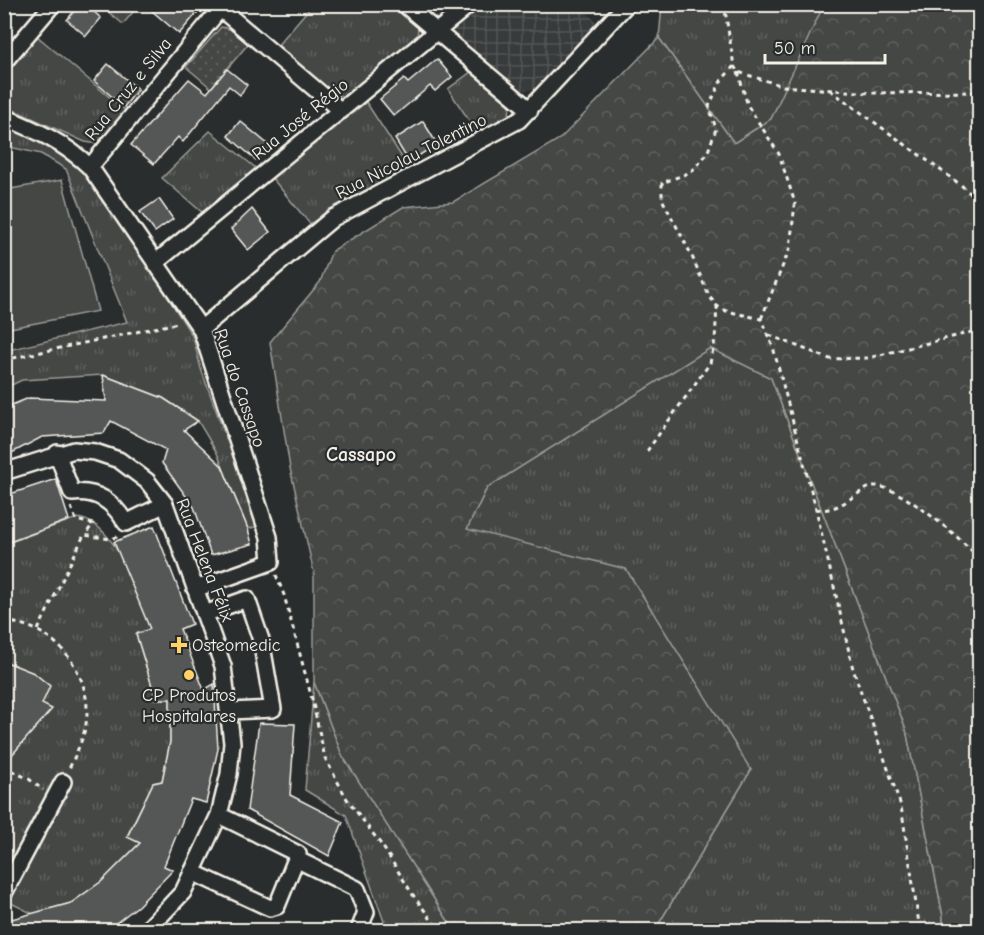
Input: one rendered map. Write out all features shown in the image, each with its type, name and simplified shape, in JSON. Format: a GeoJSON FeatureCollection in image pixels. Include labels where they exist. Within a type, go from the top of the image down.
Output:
{"type":"FeatureCollection","features":[{"type":"Feature","properties":{"kind":"street"},"geometry":{"type":"LineString","coordinates":[[4,62],[53,4]]}},
{"type":"Feature","properties":{"kind":"street"},"geometry":{"type":"LineString","coordinates":[[404,4],[530,110]]}},
{"type":"Feature","properties":{"kind":"street","name":"Rua José Régio"},"geometry":{"type":"LineString","coordinates":[[155,263],[471,4]]}},
{"type":"Feature","properties":{"kind":"street","name":"Rua Nicolau Tolentino"},"geometry":{"type":"LineString","coordinates":[[198,325],[333,218],[519,120],[627,4]]}},
{"type":"Feature","properties":{"kind":"street"},"geometry":{"type":"LineString","coordinates":[[218,7],[341,111]]}},
{"type":"Feature","properties":{"kind":"street","name":"Rua Cruz e Silva"},"geometry":{"type":"LineString","coordinates":[[90,167],[218,7]]}},
{"type":"Feature","properties":{"kind":"street","name":"Rua do Cassapo"},"geometry":{"type":"LineString","coordinates":[[4,117],[57,141],[90,167],[198,325],[269,537],[271,562]]}},
{"type":"Feature","properties":{"kind":"street","name":"Rua Helena Félix"},"geometry":{"type":"LineString","coordinates":[[4,472],[57,453],[74,450],[95,452],[119,460],[147,481],[165,504],[223,666],[232,743],[229,774],[219,815],[179,898],[147,930]]}},
{"type":"Feature","properties":{"kind":"street"},"geometry":{"type":"LineString","coordinates":[[57,453],[72,494],[83,492],[107,500],[126,523],[165,504]]}},
{"type":"Feature","properties":{"kind":"street"},"geometry":{"type":"LineString","coordinates":[[195,589],[271,562]]}},
{"type":"Feature","properties":{"kind":"street"},"geometry":{"type":"LineString","coordinates":[[204,614],[247,599],[261,640],[273,709],[230,711]]}},
{"type":"Feature","properties":{"kind":"street"},"geometry":{"type":"LineString","coordinates":[[4,893],[63,782]]}},
{"type":"Feature","properties":{"kind":"street"},"geometry":{"type":"LineString","coordinates":[[192,872],[273,909],[277,906],[298,860],[298,854],[294,850],[219,815]]}},
{"type":"Feature","properties":{"kind":"street"},"geometry":{"type":"LineString","coordinates":[[298,860],[357,889],[366,912],[359,930]]}},
{"type":"Feature","properties":{"kind":"path"},"geometry":{"type":"LineString","coordinates":[[724,4],[734,66],[748,106],[779,154],[795,203],[790,248],[761,319],[773,347],[816,509],[853,669],[901,806],[920,930]]}},
{"type":"Feature","properties":{"kind":"path"},"geometry":{"type":"LineString","coordinates":[[738,72],[783,86],[871,93],[979,92],[980,58]]}},
{"type":"Feature","properties":{"kind":"path"},"geometry":{"type":"LineString","coordinates":[[734,66],[721,81],[709,106],[716,129],[707,154],[690,172],[662,183],[662,199],[691,254],[709,296],[717,306],[726,311],[761,319]]}},
{"type":"Feature","properties":{"kind":"path"},"geometry":{"type":"LineString","coordinates":[[830,89],[961,185],[980,202]]}},
{"type":"Feature","properties":{"kind":"path"},"geometry":{"type":"LineString","coordinates":[[647,451],[710,363],[715,340],[717,306]]}},
{"type":"Feature","properties":{"kind":"path"},"geometry":{"type":"LineString","coordinates":[[4,360],[198,325]]}},
{"type":"Feature","properties":{"kind":"path"},"geometry":{"type":"LineString","coordinates":[[767,334],[831,359],[868,358],[980,330]]}},
{"type":"Feature","properties":{"kind":"path"},"geometry":{"type":"LineString","coordinates":[[816,509],[826,511],[852,499],[872,485],[887,486],[929,514],[980,559]]}},
{"type":"Feature","properties":{"kind":"path"},"geometry":{"type":"LineString","coordinates":[[38,630],[84,535],[93,524],[75,518]]}},
{"type":"Feature","properties":{"kind":"path"},"geometry":{"type":"LineString","coordinates":[[84,535],[111,539]]}},
{"type":"Feature","properties":{"kind":"path"},"geometry":{"type":"LineString","coordinates":[[271,562],[285,595],[325,758],[347,799],[383,847],[413,895],[439,930]]}},
{"type":"Feature","properties":{"kind":"path"},"geometry":{"type":"LineString","coordinates":[[4,622],[38,630],[51,638],[70,658],[77,670],[86,698],[87,712],[81,743],[63,782]]}},
{"type":"Feature","properties":{"kind":"path"},"geometry":{"type":"LineString","coordinates":[[4,767],[29,779],[54,798]]}},
{"type":"Feature","properties":{"kind":"shaded area"},"geometry":{"type":"Polygon","coordinates":[[[486,5],[580,5],[596,22],[535,89],[520,90],[451,33],[486,5]]]}},
{"type":"Feature","properties":{"kind":"green space"},"geometry":{"type":"Polygon","coordinates":[[[824,4],[979,5],[979,930],[943,930],[943,916],[906,729],[771,378],[710,348],[487,488],[467,529],[626,569],[751,770],[655,930],[512,930],[511,925],[490,930],[454,930],[342,755],[314,682],[314,573],[290,468],[270,342],[320,282],[332,251],[403,207],[453,202],[561,138],[659,38],[734,143],[771,119],[824,4]]]}},
{"type":"Feature","properties":{"kind":"green space"},"geometry":{"type":"Polygon","coordinates":[[[100,5],[139,5],[123,24],[100,5]]]}},
{"type":"Feature","properties":{"kind":"green space"},"geometry":{"type":"Polygon","coordinates":[[[312,5],[391,5],[418,27],[417,38],[345,97],[334,94],[277,46],[312,5]]]}},
{"type":"Feature","properties":{"kind":"green space"},"geometry":{"type":"Polygon","coordinates":[[[662,5],[824,5],[771,119],[734,143],[659,38],[662,5]]]}},
{"type":"Feature","properties":{"kind":"green space"},"geometry":{"type":"Polygon","coordinates":[[[221,27],[230,29],[248,44],[211,88],[186,67],[221,27]]]}},
{"type":"Feature","properties":{"kind":"green space"},"geometry":{"type":"Polygon","coordinates":[[[37,36],[126,111],[98,144],[85,142],[5,106],[5,74],[37,36]]]}},
{"type":"Feature","properties":{"kind":"green space"},"geometry":{"type":"Polygon","coordinates":[[[471,72],[510,105],[509,116],[477,132],[448,89],[471,72]]]}},
{"type":"Feature","properties":{"kind":"green space"},"geometry":{"type":"Polygon","coordinates":[[[366,102],[409,168],[345,201],[310,224],[272,178],[366,102]]]}},
{"type":"Feature","properties":{"kind":"green space"},"geometry":{"type":"Polygon","coordinates":[[[5,127],[31,136],[77,164],[157,280],[193,337],[201,369],[258,526],[248,529],[217,453],[198,421],[163,398],[103,375],[22,380],[5,388],[4,351],[127,322],[66,169],[41,154],[5,146],[5,127]]]}},
{"type":"Feature","properties":{"kind":"green space"},"geometry":{"type":"Polygon","coordinates":[[[210,131],[257,169],[203,213],[162,178],[210,131]]]}},
{"type":"Feature","properties":{"kind":"green space"},"geometry":{"type":"Polygon","coordinates":[[[62,180],[98,311],[5,329],[5,190],[62,180]]]}},
{"type":"Feature","properties":{"kind":"green space"},"geometry":{"type":"Polygon","coordinates":[[[710,348],[771,378],[906,729],[943,916],[943,930],[655,930],[751,770],[467,529],[487,488],[710,348]]]}},
{"type":"Feature","properties":{"kind":"green space"},"geometry":{"type":"Polygon","coordinates":[[[77,518],[91,523],[104,532],[124,562],[132,580],[150,629],[136,634],[156,699],[170,699],[170,742],[162,781],[153,783],[127,836],[140,843],[102,881],[71,903],[33,914],[5,900],[5,544],[77,518]]]}},
{"type":"Feature","properties":{"kind":"green space"},"geometry":{"type":"Polygon","coordinates":[[[314,682],[342,755],[454,930],[387,930],[346,815],[305,790],[314,682]]]}},
{"type":"Feature","properties":{"kind":"building"},"geometry":{"type":"Polygon","coordinates":[[[80,4],[85,4],[101,18],[86,36],[67,20],[80,4]]]}},
{"type":"Feature","properties":{"kind":"building"},"geometry":{"type":"Polygon","coordinates":[[[144,4],[187,4],[197,13],[179,34],[144,4]]]}},
{"type":"Feature","properties":{"kind":"building"},"geometry":{"type":"Polygon","coordinates":[[[437,59],[452,77],[435,91],[430,86],[394,116],[380,99],[404,79],[408,83],[437,59]]]}},
{"type":"Feature","properties":{"kind":"building"},"geometry":{"type":"Polygon","coordinates":[[[108,64],[138,89],[124,107],[94,81],[108,64]]]}},
{"type":"Feature","properties":{"kind":"building"},"geometry":{"type":"Polygon","coordinates":[[[227,69],[247,85],[240,95],[229,86],[183,142],[178,137],[154,164],[131,145],[189,79],[207,93],[227,69]]]}},
{"type":"Feature","properties":{"kind":"building"},"geometry":{"type":"Polygon","coordinates":[[[240,121],[270,146],[256,160],[228,136],[240,121]]]}},
{"type":"Feature","properties":{"kind":"building"},"geometry":{"type":"Polygon","coordinates":[[[423,121],[437,144],[409,162],[395,139],[423,121]]]}},
{"type":"Feature","properties":{"kind":"building"},"geometry":{"type":"Polygon","coordinates":[[[159,199],[173,219],[155,232],[140,212],[159,199]]]}},
{"type":"Feature","properties":{"kind":"building"},"geometry":{"type":"Polygon","coordinates":[[[252,209],[270,232],[248,250],[231,229],[252,209]]]}},
{"type":"Feature","properties":{"kind":"building"},"geometry":{"type":"Polygon","coordinates":[[[103,375],[163,398],[198,421],[184,430],[222,466],[252,544],[211,555],[194,507],[162,463],[166,450],[111,421],[104,433],[42,437],[4,457],[4,408],[29,398],[106,401],[103,375]]]}},
{"type":"Feature","properties":{"kind":"building"},"geometry":{"type":"Polygon","coordinates":[[[56,479],[69,520],[4,544],[4,496],[56,479]]]}},
{"type":"Feature","properties":{"kind":"building"},"geometry":{"type":"Polygon","coordinates":[[[154,526],[192,624],[180,629],[204,690],[214,684],[218,749],[206,803],[191,799],[164,866],[173,870],[138,906],[107,930],[4,930],[4,921],[71,903],[102,881],[140,843],[127,837],[153,783],[162,781],[170,742],[170,699],[156,699],[136,634],[150,629],[114,542],[154,526]]]}},
{"type":"Feature","properties":{"kind":"building"},"geometry":{"type":"Polygon","coordinates":[[[4,661],[34,673],[50,686],[42,704],[52,709],[4,764],[4,661]]]}},
{"type":"Feature","properties":{"kind":"building"},"geometry":{"type":"Polygon","coordinates":[[[259,723],[295,724],[290,795],[343,822],[329,856],[247,810],[259,723]]]}},
{"type":"Feature","properties":{"kind":"place","name":"Osteomedic"},"geometry":{"type":"Point","coordinates":[179,645]}},
{"type":"Feature","properties":{"kind":"place","name":"CP Produtos Hospitalares"},"geometry":{"type":"Point","coordinates":[189,675]}},
{"type":"Feature","properties":{"kind":"district","name":"Cassapo"},"geometry":{"type":"Point","coordinates":[361,454]}}]}
